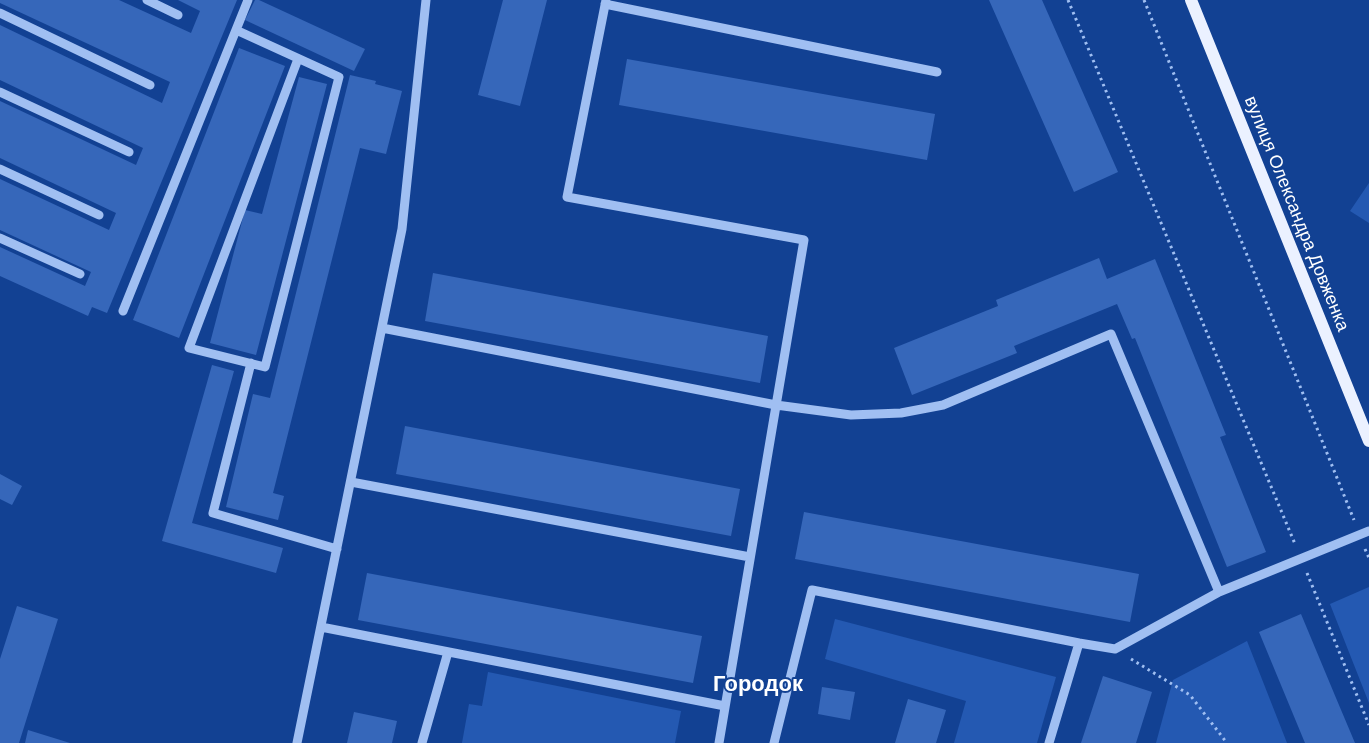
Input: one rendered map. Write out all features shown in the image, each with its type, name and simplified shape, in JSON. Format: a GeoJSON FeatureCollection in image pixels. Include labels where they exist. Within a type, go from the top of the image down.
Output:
{"type":"FeatureCollection","features":[{"type":"Feature","properties":{"kind":"main road","name":"вулиця Олександра Довженка"},"geometry":{"type":"LineString","coordinates":[[1191,0],[1369,441]]}},
{"type":"Feature","properties":{"kind":"lane"},"geometry":{"type":"LineString","coordinates":[[146,0],[178,15]]}},
{"type":"Feature","properties":{"kind":"lane"},"geometry":{"type":"LineString","coordinates":[[123,311],[248,0]]}},
{"type":"Feature","properties":{"kind":"lane"},"geometry":{"type":"LineString","coordinates":[[297,743],[402,229],[426,0]]}},
{"type":"Feature","properties":{"kind":"lane"},"geometry":{"type":"LineString","coordinates":[[719,743],[804,240],[567,196],[606,2],[937,72]]}},
{"type":"Feature","properties":{"kind":"lane"},"geometry":{"type":"LineString","coordinates":[[0,13],[150,85]]}},
{"type":"Feature","properties":{"kind":"lane"},"geometry":{"type":"LineString","coordinates":[[236,30],[298,58],[339,77],[265,367],[189,348],[298,58]]}},
{"type":"Feature","properties":{"kind":"lane"},"geometry":{"type":"LineString","coordinates":[[0,92],[129,152]]}},
{"type":"Feature","properties":{"kind":"lane"},"geometry":{"type":"LineString","coordinates":[[0,168],[100,215]]}},
{"type":"Feature","properties":{"kind":"lane"},"geometry":{"type":"LineString","coordinates":[[0,238],[80,274]]}},
{"type":"Feature","properties":{"kind":"lane"},"geometry":{"type":"LineString","coordinates":[[382,328],[776,405],[851,415],[901,413],[943,405],[1111,334],[1219,592]]}},
{"type":"Feature","properties":{"kind":"lane"},"geometry":{"type":"LineString","coordinates":[[251,363],[213,513],[337,549]]}},
{"type":"Feature","properties":{"kind":"lane"},"geometry":{"type":"LineString","coordinates":[[351,482],[750,557]]}},
{"type":"Feature","properties":{"kind":"lane"},"geometry":{"type":"LineString","coordinates":[[774,743],[812,590],[1115,649],[1219,592],[1369,531]]}},
{"type":"Feature","properties":{"kind":"lane"},"geometry":{"type":"LineString","coordinates":[[321,627],[725,706]]}},
{"type":"Feature","properties":{"kind":"lane"},"geometry":{"type":"LineString","coordinates":[[1049,743],[1080,643]]}},
{"type":"Feature","properties":{"kind":"lane"},"geometry":{"type":"LineString","coordinates":[[422,743],[448,652]]}},
{"type":"Feature","properties":{"kind":"path"},"geometry":{"type":"LineString","coordinates":[[1068,0],[1369,725]]}},
{"type":"Feature","properties":{"kind":"path"},"geometry":{"type":"LineString","coordinates":[[1144,0],[1369,558]]}},
{"type":"Feature","properties":{"kind":"path"},"geometry":{"type":"LineString","coordinates":[[1115,649],[1190,695],[1227,743]]}},
{"type":"Feature","properties":{"kind":"shaded area"},"geometry":{"type":"Polygon","coordinates":[[[1369,183],[1369,223],[1350,211],[1369,183]]]}},
{"type":"Feature","properties":{"kind":"shaded area"},"geometry":{"type":"Polygon","coordinates":[[[1369,587],[1369,703],[1330,604],[1369,587]]]}},
{"type":"Feature","properties":{"kind":"shaded area"},"geometry":{"type":"Polygon","coordinates":[[[835,619],[1056,677],[1037,743],[954,743],[966,701],[825,659],[835,619]]]}},
{"type":"Feature","properties":{"kind":"shaded area"},"geometry":{"type":"Polygon","coordinates":[[[1247,641],[1287,743],[1156,743],[1173,680],[1247,641]]]}},
{"type":"Feature","properties":{"kind":"shaded area"},"geometry":{"type":"Polygon","coordinates":[[[488,672],[681,711],[675,743],[462,743],[469,704],[482,706],[488,672]]]}},
{"type":"Feature","properties":{"kind":"building"},"geometry":{"type":"Polygon","coordinates":[[[0,0],[119,0],[191,33],[200,11],[178,0],[237,0],[107,313],[92,307],[88,316],[0,276],[0,247],[85,286],[91,272],[0,230],[0,179],[109,230],[116,213],[0,158],[0,101],[136,165],[143,148],[0,80],[0,25],[162,103],[170,82],[0,3],[0,0]]]}},
{"type":"Feature","properties":{"kind":"building"},"geometry":{"type":"Polygon","coordinates":[[[255,0],[259,0],[365,49],[354,71],[245,20],[255,0]]]}},
{"type":"Feature","properties":{"kind":"building"},"geometry":{"type":"Polygon","coordinates":[[[503,0],[547,0],[520,106],[478,95],[503,0]]]}},
{"type":"Feature","properties":{"kind":"building"},"geometry":{"type":"Polygon","coordinates":[[[989,0],[1042,0],[1118,172],[1074,192],[989,0]]]}},
{"type":"Feature","properties":{"kind":"building"},"geometry":{"type":"Polygon","coordinates":[[[239,48],[285,66],[179,338],[133,320],[239,48]]]}},
{"type":"Feature","properties":{"kind":"building"},"geometry":{"type":"Polygon","coordinates":[[[627,59],[935,114],[927,160],[619,105],[627,59]]]}},
{"type":"Feature","properties":{"kind":"building"},"geometry":{"type":"Polygon","coordinates":[[[350,75],[376,81],[375,84],[402,91],[386,154],[360,148],[273,493],[284,496],[278,520],[226,507],[253,394],[270,398],[350,75]]]}},
{"type":"Feature","properties":{"kind":"building"},"geometry":{"type":"Polygon","coordinates":[[[299,77],[327,84],[256,355],[210,343],[245,210],[262,214],[299,77]]]}},
{"type":"Feature","properties":{"kind":"building"},"geometry":{"type":"Polygon","coordinates":[[[1099,258],[1107,279],[1155,259],[1226,435],[1220,437],[1266,552],[1227,567],[1135,338],[1132,339],[1117,304],[1014,346],[1017,353],[912,395],[894,348],[998,306],[996,300],[1099,258]]]}},
{"type":"Feature","properties":{"kind":"building"},"geometry":{"type":"Polygon","coordinates":[[[433,273],[768,336],[760,383],[425,321],[433,273]]]}},
{"type":"Feature","properties":{"kind":"building"},"geometry":{"type":"Polygon","coordinates":[[[212,365],[234,371],[192,523],[283,548],[276,573],[162,541],[212,365]]]}},
{"type":"Feature","properties":{"kind":"building"},"geometry":{"type":"Polygon","coordinates":[[[405,426],[740,489],[731,536],[396,474],[405,426]]]}},
{"type":"Feature","properties":{"kind":"building"},"geometry":{"type":"Polygon","coordinates":[[[0,474],[22,486],[12,505],[0,499],[0,474]]]}},
{"type":"Feature","properties":{"kind":"building"},"geometry":{"type":"Polygon","coordinates":[[[804,512],[1139,574],[1130,622],[795,559],[804,512]]]}},
{"type":"Feature","properties":{"kind":"building"},"geometry":{"type":"Polygon","coordinates":[[[367,573],[702,636],[693,683],[358,620],[367,573]]]}},
{"type":"Feature","properties":{"kind":"building"},"geometry":{"type":"Polygon","coordinates":[[[17,606],[58,619],[19,743],[0,743],[0,659],[17,606]]]}},
{"type":"Feature","properties":{"kind":"building"},"geometry":{"type":"Polygon","coordinates":[[[1301,614],[1355,743],[1305,743],[1259,632],[1301,614]]]}},
{"type":"Feature","properties":{"kind":"building"},"geometry":{"type":"Polygon","coordinates":[[[1103,676],[1152,692],[1136,743],[1081,743],[1103,676]]]}},
{"type":"Feature","properties":{"kind":"building"},"geometry":{"type":"Polygon","coordinates":[[[822,687],[855,692],[850,720],[818,714],[822,687]]]}},
{"type":"Feature","properties":{"kind":"building"},"geometry":{"type":"Polygon","coordinates":[[[908,699],[946,710],[936,743],[895,743],[908,699]]]}},
{"type":"Feature","properties":{"kind":"building"},"geometry":{"type":"Polygon","coordinates":[[[354,712],[397,721],[392,743],[347,743],[354,712]]]}},
{"type":"Feature","properties":{"kind":"building"},"geometry":{"type":"Polygon","coordinates":[[[28,730],[70,743],[25,743],[28,730]]]}},
{"type":"Feature","properties":{"kind":"district","name":"Городок"},"geometry":{"type":"Point","coordinates":[758,685]}}]}
